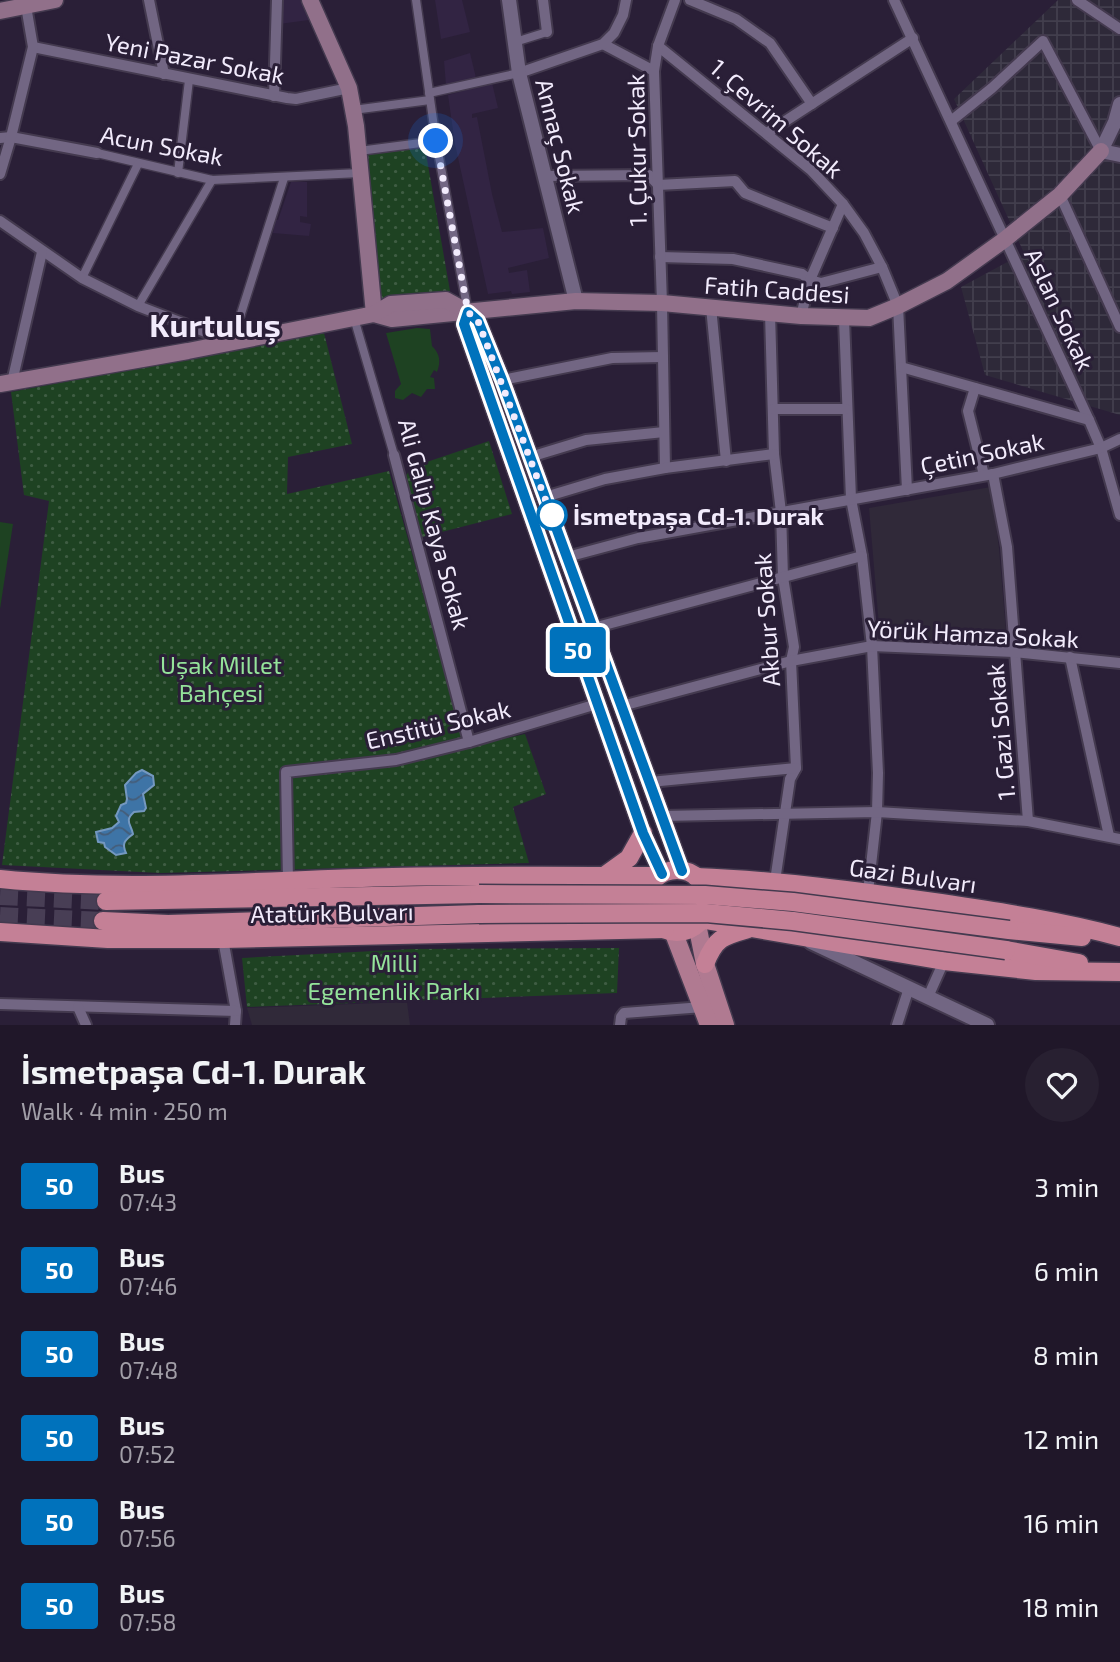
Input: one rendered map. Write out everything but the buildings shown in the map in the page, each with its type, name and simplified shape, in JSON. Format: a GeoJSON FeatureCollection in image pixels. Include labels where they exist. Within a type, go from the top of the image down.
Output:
{"type":"FeatureCollection","features":[{"type":"Feature","properties":{"kind":"highway"},"geometry":{"type":"LineString","coordinates":[[604,876],[629,858],[643,833]]}},
{"type":"Feature","properties":{"kind":"highway"},"geometry":{"type":"LineString","coordinates":[[672,870],[689,874],[704,886],[706,909],[699,921],[686,930],[669,930],[651,917],[646,905],[647,892],[660,875],[672,870]]}},
{"type":"Feature","properties":{"kind":"highway","name":"Gazi Bulvarı"},"geometry":{"type":"LineString","coordinates":[[689,874],[868,892],[1041,919],[1120,939]]}},
{"type":"Feature","properties":{"kind":"highway","name":"Atatürk Bulvarı"},"geometry":{"type":"LineString","coordinates":[[0,879],[37,883],[205,885],[393,877],[660,875]]}},
{"type":"Feature","properties":{"kind":"highway"},"geometry":{"type":"LineString","coordinates":[[752,928],[740,919],[736,904],[743,886],[756,879]]}},
{"type":"Feature","properties":{"kind":"highway","name":"Atatürk Bulvarı"},"geometry":{"type":"LineString","coordinates":[[106,901],[479,894],[705,895],[793,902],[1009,930]]}},
{"type":"Feature","properties":{"kind":"highway","name":"Atatürk Bulvarı"},"geometry":{"type":"LineString","coordinates":[[103,921],[168,924],[479,914],[706,913],[793,921],[1006,950],[1120,971]]}},
{"type":"Feature","properties":{"kind":"highway"},"geometry":{"type":"LineString","coordinates":[[699,921],[944,961],[1035,971],[1120,971]]}},
{"type":"Feature","properties":{"kind":"highway"},"geometry":{"type":"LineString","coordinates":[[705,964],[718,940],[752,928]]}},
{"type":"Feature","properties":{"kind":"highway","name":"Atatürk Bulvarı"},"geometry":{"type":"LineString","coordinates":[[0,932],[108,939],[223,939],[669,930]]}},
{"type":"Feature","properties":{"kind":"highway","name":"Gazi Bulvarı"},"geometry":{"type":"LineString","coordinates":[[1009,930],[1120,939]]}},
{"type":"Feature","properties":{"kind":"main road"},"geometry":{"type":"LineString","coordinates":[[0,11],[27,3],[55,0]]}},
{"type":"Feature","properties":{"kind":"main road"},"geometry":{"type":"LineString","coordinates":[[310,0],[349,88],[359,151],[374,314]]}},
{"type":"Feature","properties":{"kind":"main road","name":"Fatih Caddesi"},"geometry":{"type":"LineString","coordinates":[[468,312],[576,301],[662,303],[801,316],[869,318],[947,281],[1004,240],[1060,195],[1101,151]]}},
{"type":"Feature","properties":{"kind":"main road"},"geometry":{"type":"LineString","coordinates":[[6,383],[374,314],[391,304],[446,300],[468,312],[478,321],[502,380],[662,816],[689,874]]}},
{"type":"Feature","properties":{"kind":"main road"},"geometry":{"type":"LineString","coordinates":[[468,312],[464,324],[660,875]]}},
{"type":"Feature","properties":{"kind":"main road"},"geometry":{"type":"LineString","coordinates":[[699,921],[705,964],[725,1025]]}},
{"type":"Feature","properties":{"kind":"main road"},"geometry":{"type":"LineString","coordinates":[[669,930],[709,1025]]}},
{"type":"Feature","properties":{"kind":"street"},"geometry":{"type":"LineString","coordinates":[[149,0],[164,74]]}},
{"type":"Feature","properties":{"kind":"street"},"geometry":{"type":"LineString","coordinates":[[274,96],[277,0]]}},
{"type":"Feature","properties":{"kind":"street"},"geometry":{"type":"LineString","coordinates":[[416,0],[436,141],[468,312]]}},
{"type":"Feature","properties":{"kind":"street","name":"Annaç Sokak"},"geometry":{"type":"LineString","coordinates":[[509,0],[519,72],[576,301]]}},
{"type":"Feature","properties":{"kind":"street"},"geometry":{"type":"LineString","coordinates":[[515,42],[547,32],[543,0]]}},
{"type":"Feature","properties":{"kind":"street"},"geometry":{"type":"LineString","coordinates":[[353,110],[429,96],[519,72],[603,44],[614,33],[623,15],[626,0]]}},
{"type":"Feature","properties":{"kind":"street","name":"1. Çukur Sokak"},"geometry":{"type":"LineString","coordinates":[[665,468],[654,71],[657,46],[675,0]]}},
{"type":"Feature","properties":{"kind":"street"},"geometry":{"type":"LineString","coordinates":[[690,0],[736,19],[770,43],[811,104]]}},
{"type":"Feature","properties":{"kind":"street","name":"Aslan Sokak"},"geometry":{"type":"LineString","coordinates":[[894,0],[1089,420],[1101,448],[1120,515]]}},
{"type":"Feature","properties":{"kind":"street"},"geometry":{"type":"LineString","coordinates":[[1077,0],[1120,29]]}},
{"type":"Feature","properties":{"kind":"street"},"geometry":{"type":"LineString","coordinates":[[0,173],[6,137],[33,47],[27,3]]}},
{"type":"Feature","properties":{"kind":"street"},"geometry":{"type":"LineString","coordinates":[[767,133],[912,37]]}},
{"type":"Feature","properties":{"kind":"street"},"geometry":{"type":"LineString","coordinates":[[951,121],[1043,41],[1101,151],[1120,155]]}},
{"type":"Feature","properties":{"kind":"street"},"geometry":{"type":"LineString","coordinates":[[603,44],[654,71]]}},
{"type":"Feature","properties":{"kind":"street","name":"1. Çevrim Sokak"},"geometry":{"type":"LineString","coordinates":[[657,46],[811,170],[843,204],[864,233],[898,306],[907,490]]}},
{"type":"Feature","properties":{"kind":"street","name":"Yeni Pazar Sokak"},"geometry":{"type":"LineString","coordinates":[[33,47],[296,99],[349,88]]}},
{"type":"Feature","properties":{"kind":"street"},"geometry":{"type":"LineString","coordinates":[[178,173],[190,80]]}},
{"type":"Feature","properties":{"kind":"street","name":"Fatih Caddesi"},"geometry":{"type":"LineString","coordinates":[[1101,151],[1115,122],[1120,104]]}},
{"type":"Feature","properties":{"kind":"street","name":"Acun Sokak"},"geometry":{"type":"LineString","coordinates":[[6,137],[97,153],[212,180],[360,173]]}},
{"type":"Feature","properties":{"kind":"street"},"geometry":{"type":"LineString","coordinates":[[359,151],[436,141]]}},
{"type":"Feature","properties":{"kind":"street"},"geometry":{"type":"LineString","coordinates":[[82,278],[138,164]]}},
{"type":"Feature","properties":{"kind":"street"},"geometry":{"type":"LineString","coordinates":[[545,176],[649,175],[658,186],[735,181],[745,193],[833,228]]}},
{"type":"Feature","properties":{"kind":"street"},"geometry":{"type":"LineString","coordinates":[[0,221],[82,278],[138,306],[232,342],[284,178]]}},
{"type":"Feature","properties":{"kind":"street"},"geometry":{"type":"LineString","coordinates":[[138,306],[212,180]]}},
{"type":"Feature","properties":{"kind":"street"},"geometry":{"type":"LineString","coordinates":[[1060,195],[1120,327]]}},
{"type":"Feature","properties":{"kind":"street"},"geometry":{"type":"LineString","coordinates":[[801,316],[810,281],[843,204]]}},
{"type":"Feature","properties":{"kind":"street"},"geometry":{"type":"LineString","coordinates":[[6,383],[41,252]]}},
{"type":"Feature","properties":{"kind":"street"},"geometry":{"type":"LineString","coordinates":[[660,257],[733,259],[802,274],[810,281],[821,283],[882,267]]}},
{"type":"Feature","properties":{"kind":"street"},"geometry":{"type":"LineString","coordinates":[[711,307],[726,461]]}},
{"type":"Feature","properties":{"kind":"street","name":"Akbur Sokak"},"geometry":{"type":"LineString","coordinates":[[770,313],[774,454],[781,512],[783,577],[794,647],[791,662],[796,768],[790,779],[775,881]]}},
{"type":"Feature","properties":{"kind":"street","name":"Ali Galip Kaya Sokak"},"geometry":{"type":"LineString","coordinates":[[354,318],[394,455],[469,742]]}},
{"type":"Feature","properties":{"kind":"street"},"geometry":{"type":"LineString","coordinates":[[844,319],[851,499],[862,556],[872,646],[878,773],[877,812],[868,892]]}},
{"type":"Feature","properties":{"kind":"street"},"geometry":{"type":"LineString","coordinates":[[187,326],[194,337],[188,351]]}},
{"type":"Feature","properties":{"kind":"street"},"geometry":{"type":"LineString","coordinates":[[502,380],[611,358],[663,357]]}},
{"type":"Feature","properties":{"kind":"street"},"geometry":{"type":"LineString","coordinates":[[901,367],[1089,420]]}},
{"type":"Feature","properties":{"kind":"street","name":"1. Gazi Sokak"},"geometry":{"type":"LineString","coordinates":[[975,388],[968,411],[989,474],[1007,547],[1028,821]]}},
{"type":"Feature","properties":{"kind":"street"},"geometry":{"type":"LineString","coordinates":[[773,409],[846,409]]}},
{"type":"Feature","properties":{"kind":"street"},"geometry":{"type":"LineString","coordinates":[[530,457],[586,440],[664,432]]}},
{"type":"Feature","properties":{"kind":"street","name":"Çetin Sokak"},"geometry":{"type":"LineString","coordinates":[[567,557],[638,538],[989,474],[1101,448],[1120,439]]}},
{"type":"Feature","properties":{"kind":"street"},"geometry":{"type":"LineString","coordinates":[[545,497],[605,480],[665,468],[774,454]]}},
{"type":"Feature","properties":{"kind":"street"},"geometry":{"type":"LineString","coordinates":[[593,628],[862,556]]}},
{"type":"Feature","properties":{"kind":"street","name":"Yörük Hamza Sokak"},"geometry":{"type":"LineString","coordinates":[[622,706],[791,662],[872,646],[1014,652],[1120,663]]}},
{"type":"Feature","properties":{"kind":"street"},"geometry":{"type":"LineString","coordinates":[[662,816],[877,812],[1028,821],[1114,837],[1070,657]]}},
{"type":"Feature","properties":{"kind":"street","name":"Enstitü Sokak"},"geometry":{"type":"LineString","coordinates":[[288,881],[286,772],[396,760],[469,742],[597,704]]}},
{"type":"Feature","properties":{"kind":"street"},"geometry":{"type":"LineString","coordinates":[[650,782],[796,768]]}},
{"type":"Feature","properties":{"kind":"street"},"geometry":{"type":"LineString","coordinates":[[798,936],[987,1025]]}},
{"type":"Feature","properties":{"kind":"street"},"geometry":{"type":"LineString","coordinates":[[223,939],[236,1011],[235,1025]]}},
{"type":"Feature","properties":{"kind":"street"},"geometry":{"type":"LineString","coordinates":[[928,997],[944,961]]}},
{"type":"Feature","properties":{"kind":"street"},"geometry":{"type":"LineString","coordinates":[[897,1025],[909,988]]}},
{"type":"Feature","properties":{"kind":"street"},"geometry":{"type":"LineString","coordinates":[[0,1004],[236,1011]]}},
{"type":"Feature","properties":{"kind":"street"},"geometry":{"type":"LineString","coordinates":[[78,1007],[86,1025]]}},
{"type":"Feature","properties":{"kind":"street"},"geometry":{"type":"LineString","coordinates":[[620,1025],[624,1013],[703,1007]]}},
{"type":"Feature","properties":{"kind":"shaded area"},"geometry":{"type":"Polygon","coordinates":[[[280,0],[300,0],[309,20],[279,24],[280,0]]]}},
{"type":"Feature","properties":{"kind":"shaded area"},"geometry":{"type":"Polygon","coordinates":[[[435,0],[462,0],[470,32],[441,39],[435,0]]]}},
{"type":"Feature","properties":{"kind":"shaded area"},"geometry":{"type":"Polygon","coordinates":[[[1058,0],[1120,0],[1120,415],[985,375],[961,287],[1024,253],[954,99],[1058,0]]]}},
{"type":"Feature","properties":{"kind":"shaded area"},"geometry":{"type":"Polygon","coordinates":[[[470,53],[476,78],[446,85],[444,61],[470,53]]]}},
{"type":"Feature","properties":{"kind":"shaded area"},"geometry":{"type":"Polygon","coordinates":[[[492,83],[498,108],[472,114],[472,118],[477,117],[502,232],[543,228],[549,258],[508,268],[509,273],[527,270],[530,292],[488,294],[455,144],[448,95],[492,83]]]}},
{"type":"Feature","properties":{"kind":"shaded area"},"geometry":{"type":"Polygon","coordinates":[[[291,182],[307,182],[307,217],[300,216],[300,222],[311,224],[309,236],[273,233],[275,220],[278,220],[291,182]]]}},
{"type":"Feature","properties":{"kind":"shaded area"},"geometry":{"type":"Polygon","coordinates":[[[991,487],[1007,642],[880,638],[869,508],[991,487]]]}},
{"type":"Feature","properties":{"kind":"shaded area"},"geometry":{"type":"Polygon","coordinates":[[[407,1002],[410,1025],[252,1025],[247,1008],[407,1002]]]}},
{"type":"Feature","properties":{"kind":"green space"},"geometry":{"type":"Polygon","coordinates":[[[425,148],[450,291],[378,299],[362,154],[425,148]]]}},
{"type":"Feature","properties":{"kind":"green space"},"geometry":{"type":"Polygon","coordinates":[[[417,328],[430,329],[432,346],[438,355],[437,372],[434,370],[430,377],[434,378],[435,389],[427,389],[421,397],[412,393],[403,400],[395,398],[395,391],[401,384],[386,333],[417,328]]]}},
{"type":"Feature","properties":{"kind":"green space","name":"Uşak Millet Bahçesi"},"geometry":{"type":"Polygon","coordinates":[[[324,333],[352,444],[288,457],[287,494],[389,471],[466,747],[525,734],[546,794],[513,807],[529,863],[160,873],[2,865],[49,501],[24,495],[11,392],[324,333]]]}},
{"type":"Feature","properties":{"kind":"green space"},"geometry":{"type":"Polygon","coordinates":[[[489,441],[512,514],[422,537],[405,477],[412,467],[489,441]]]}},
{"type":"Feature","properties":{"kind":"green space"},"geometry":{"type":"Polygon","coordinates":[[[0,522],[13,524],[0,609],[0,522]]]}},
{"type":"Feature","properties":{"kind":"green space","name":"Milli Egemenlik Parkı"},"geometry":{"type":"Polygon","coordinates":[[[619,948],[617,993],[247,1007],[242,958],[413,949],[619,948]]]}},
{"type":"Feature","properties":{"kind":"water"},"geometry":{"type":"Polygon","coordinates":[[[142,770],[153,776],[154,785],[143,794],[146,808],[144,811],[134,812],[129,818],[133,834],[124,844],[126,853],[116,855],[105,847],[104,843],[98,842],[96,832],[112,828],[119,822],[116,816],[127,799],[125,785],[142,770]]]}},
{"type":"Feature","properties":{"kind":"tunnel"},"geometry":{"type":"LineString","coordinates":[[0,896],[106,901]]}},
{"type":"Feature","properties":{"kind":"tunnel"},"geometry":{"type":"LineString","coordinates":[[0,916],[103,921]]}},
{"type":"Feature","properties":{"kind":"bus line","name":"50"},"geometry":{"type":"LineString","coordinates":[[662,874],[643,833],[489,397],[464,324],[468,312],[478,321],[502,380],[682,871]]}},
{"type":"Feature","properties":{"kind":"place","name":"İsmetpaşa Cd-1. Durak"},"geometry":{"type":"Point","coordinates":[552,515]}},
{"type":"Feature","properties":{"kind":"district","name":"Kurtuluş"},"geometry":{"type":"Point","coordinates":[215,324]}},
{"type":"Feature","properties":{"kind":"route"},"geometry":{"type":"LineString","coordinates":[[436,141],[468,312],[478,321],[552,515]]}}]}
